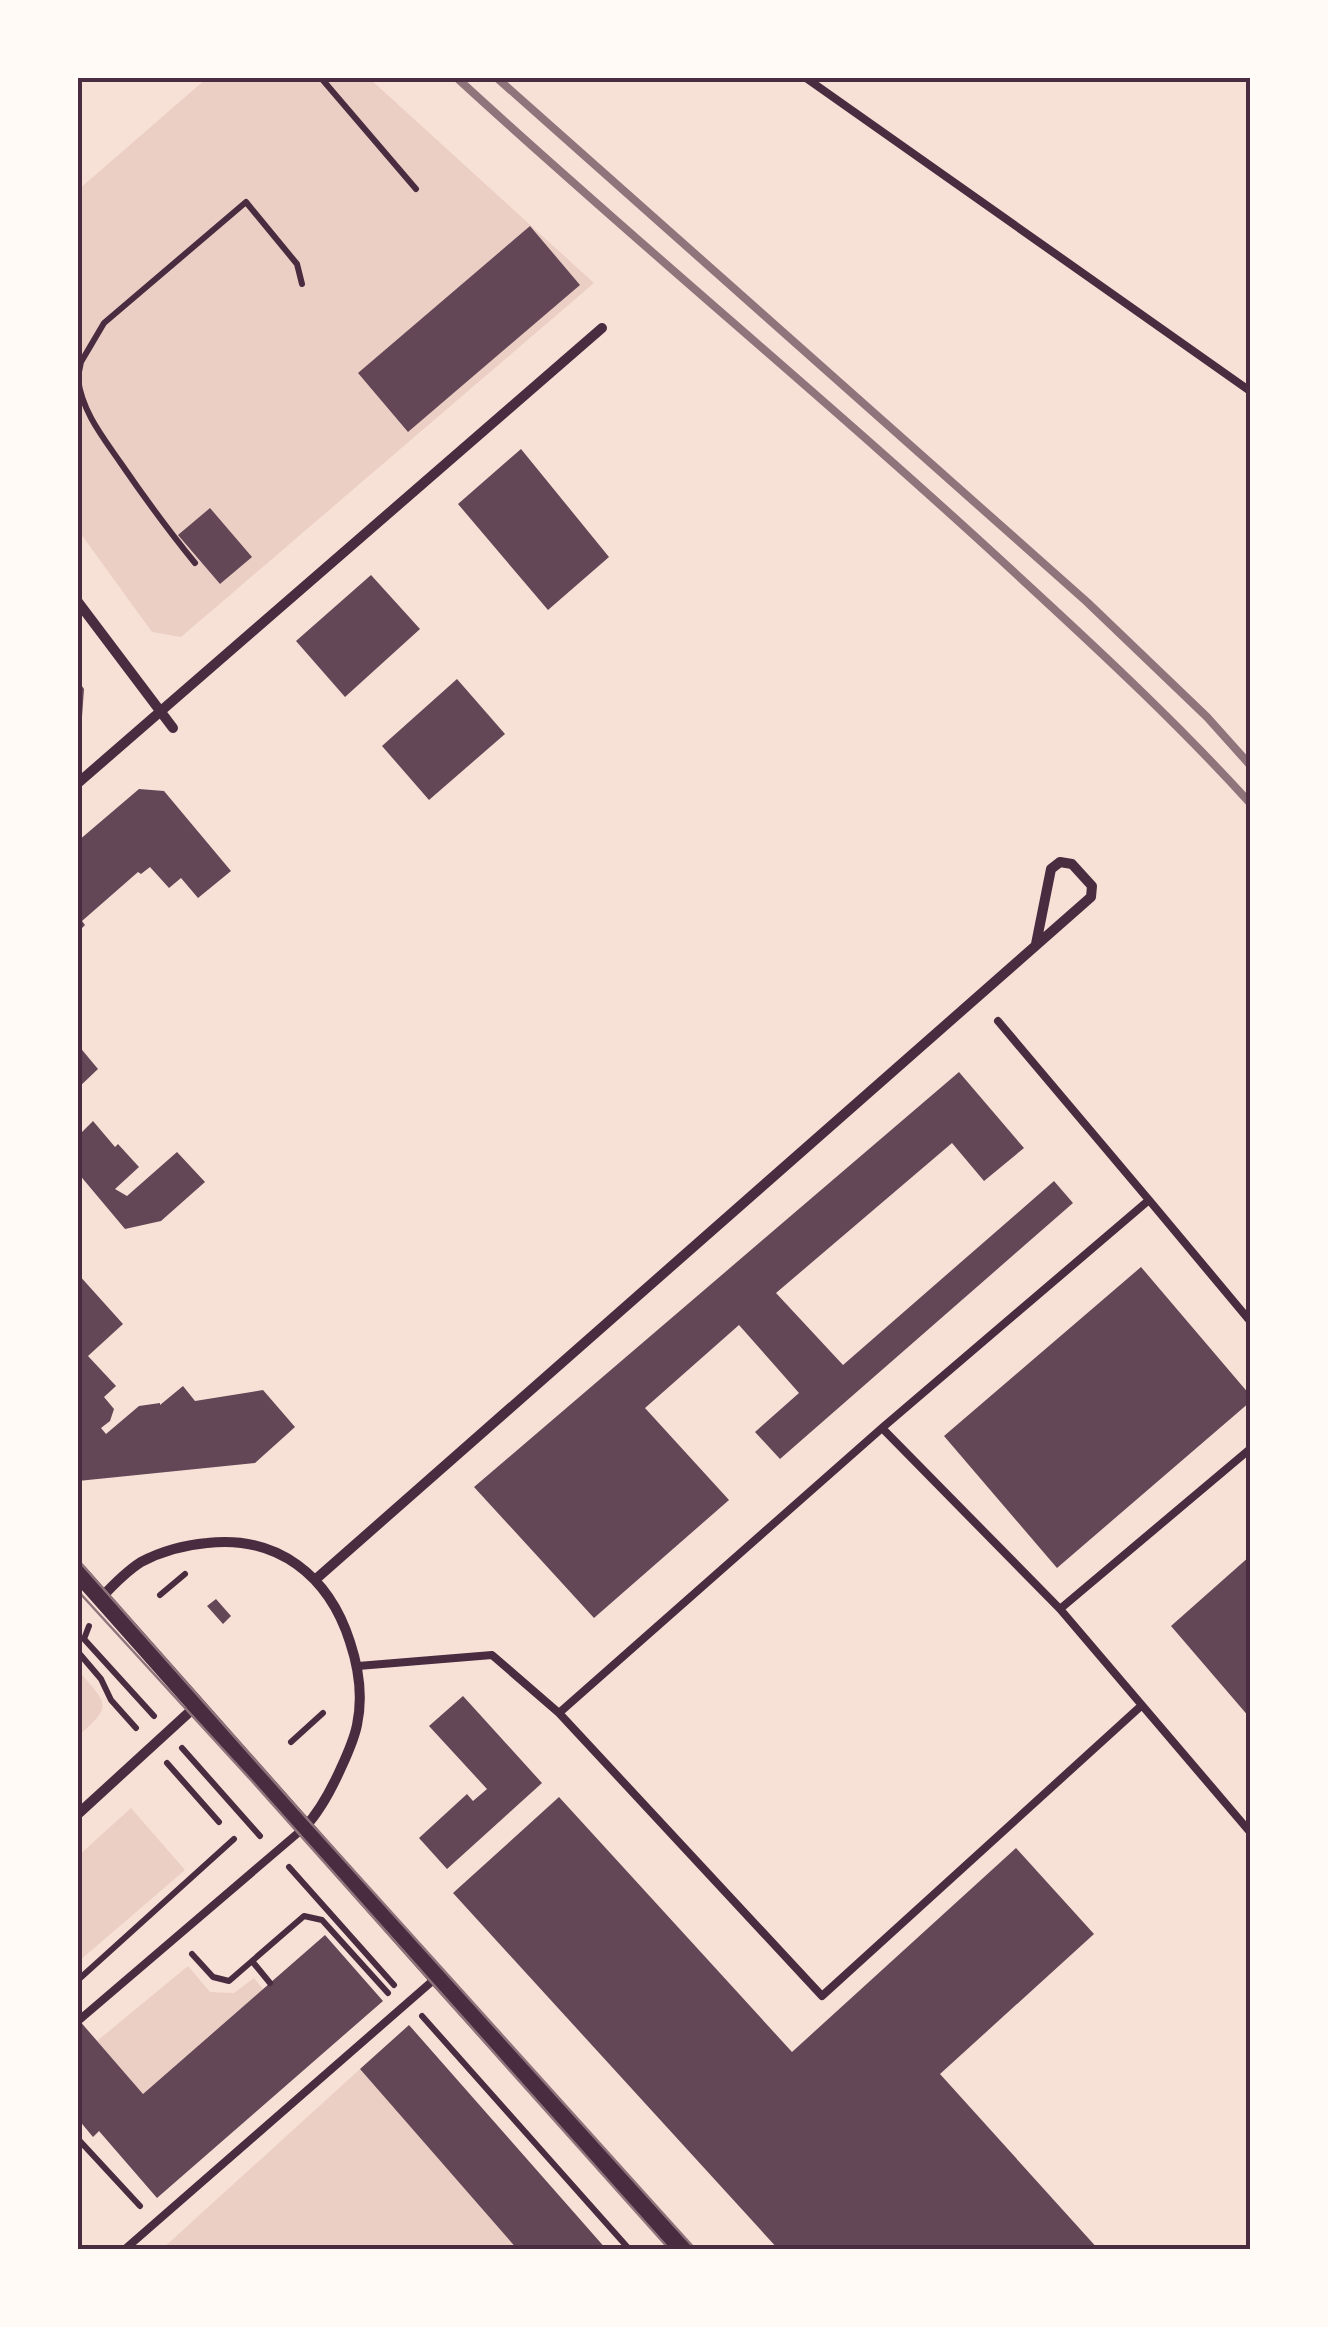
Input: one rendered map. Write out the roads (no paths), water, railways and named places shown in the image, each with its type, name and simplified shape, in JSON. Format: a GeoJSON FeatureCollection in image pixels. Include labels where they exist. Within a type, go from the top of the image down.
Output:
{"type":"FeatureCollection","features":[{"type":"Feature","properties":{"kind":"street"},"geometry":{"type":"LineString","coordinates":[[78,783],[602,328]]}},
{"type":"Feature","properties":{"kind":"street"},"geometry":{"type":"LineString","coordinates":[[78,602],[173,728]]}},
{"type":"Feature","properties":{"kind":"street"},"geometry":{"type":"LineString","coordinates":[[316,1579],[1091,898],[1092,886],[1072,864],[1060,862],[1051,869],[1036,944]]}},
{"type":"Feature","properties":{"kind":"street"},"geometry":{"type":"LineString","coordinates":[[101,1598],[136,1565],[159,1553],[221,1541],[250,1543],[284,1555],[316,1579],[342,1617],[358,1666],[360,1698],[357,1726],[334,1783],[304,1827]]}},
{"type":"Feature","properties":{"kind":"street"},"geometry":{"type":"LineString","coordinates":[[78,1572],[683,2250]]}},
{"type":"Feature","properties":{"kind":"street"},"geometry":{"type":"LineString","coordinates":[[78,1814],[196,1706]]}},
{"type":"Feature","properties":{"kind":"lane"},"geometry":{"type":"LineString","coordinates":[[806,78],[1250,391]]}},
{"type":"Feature","properties":{"kind":"lane"},"geometry":{"type":"LineString","coordinates":[[998,1021],[1250,1321]]}},
{"type":"Feature","properties":{"kind":"lane"},"geometry":{"type":"LineString","coordinates":[[559,1713],[882,1428],[1149,1200]]}},
{"type":"Feature","properties":{"kind":"lane"},"geometry":{"type":"LineString","coordinates":[[882,1428],[1060,1609],[1250,1832]]}},
{"type":"Feature","properties":{"kind":"lane"},"geometry":{"type":"LineString","coordinates":[[1060,1609],[1250,1449]]}},
{"type":"Feature","properties":{"kind":"lane"},"geometry":{"type":"LineString","coordinates":[[358,1666],[492,1655],[559,1713],[822,1996],[1141,1706]]}},
{"type":"Feature","properties":{"kind":"lane"},"geometry":{"type":"LineString","coordinates":[[78,2021],[304,1827]]}},
{"type":"Feature","properties":{"kind":"lane"},"geometry":{"type":"LineString","coordinates":[[124,2250],[437,1977]]}},
{"type":"Feature","properties":{"kind":"tram line"},"geometry":{"type":"LineString","coordinates":[[78,1560],[696,2250]]}},
{"type":"Feature","properties":{"kind":"tram line"},"geometry":{"type":"LineString","coordinates":[[78,1591],[670,2250]]}},
{"type":"Feature","properties":{"kind":"railway"},"geometry":{"type":"LineString","coordinates":[[457,78],[958,521],[1142,692],[1250,803]]}},
{"type":"Feature","properties":{"kind":"railway"},"geometry":{"type":"LineString","coordinates":[[497,78],[1087,602],[1207,717],[1250,765]]}}]}
